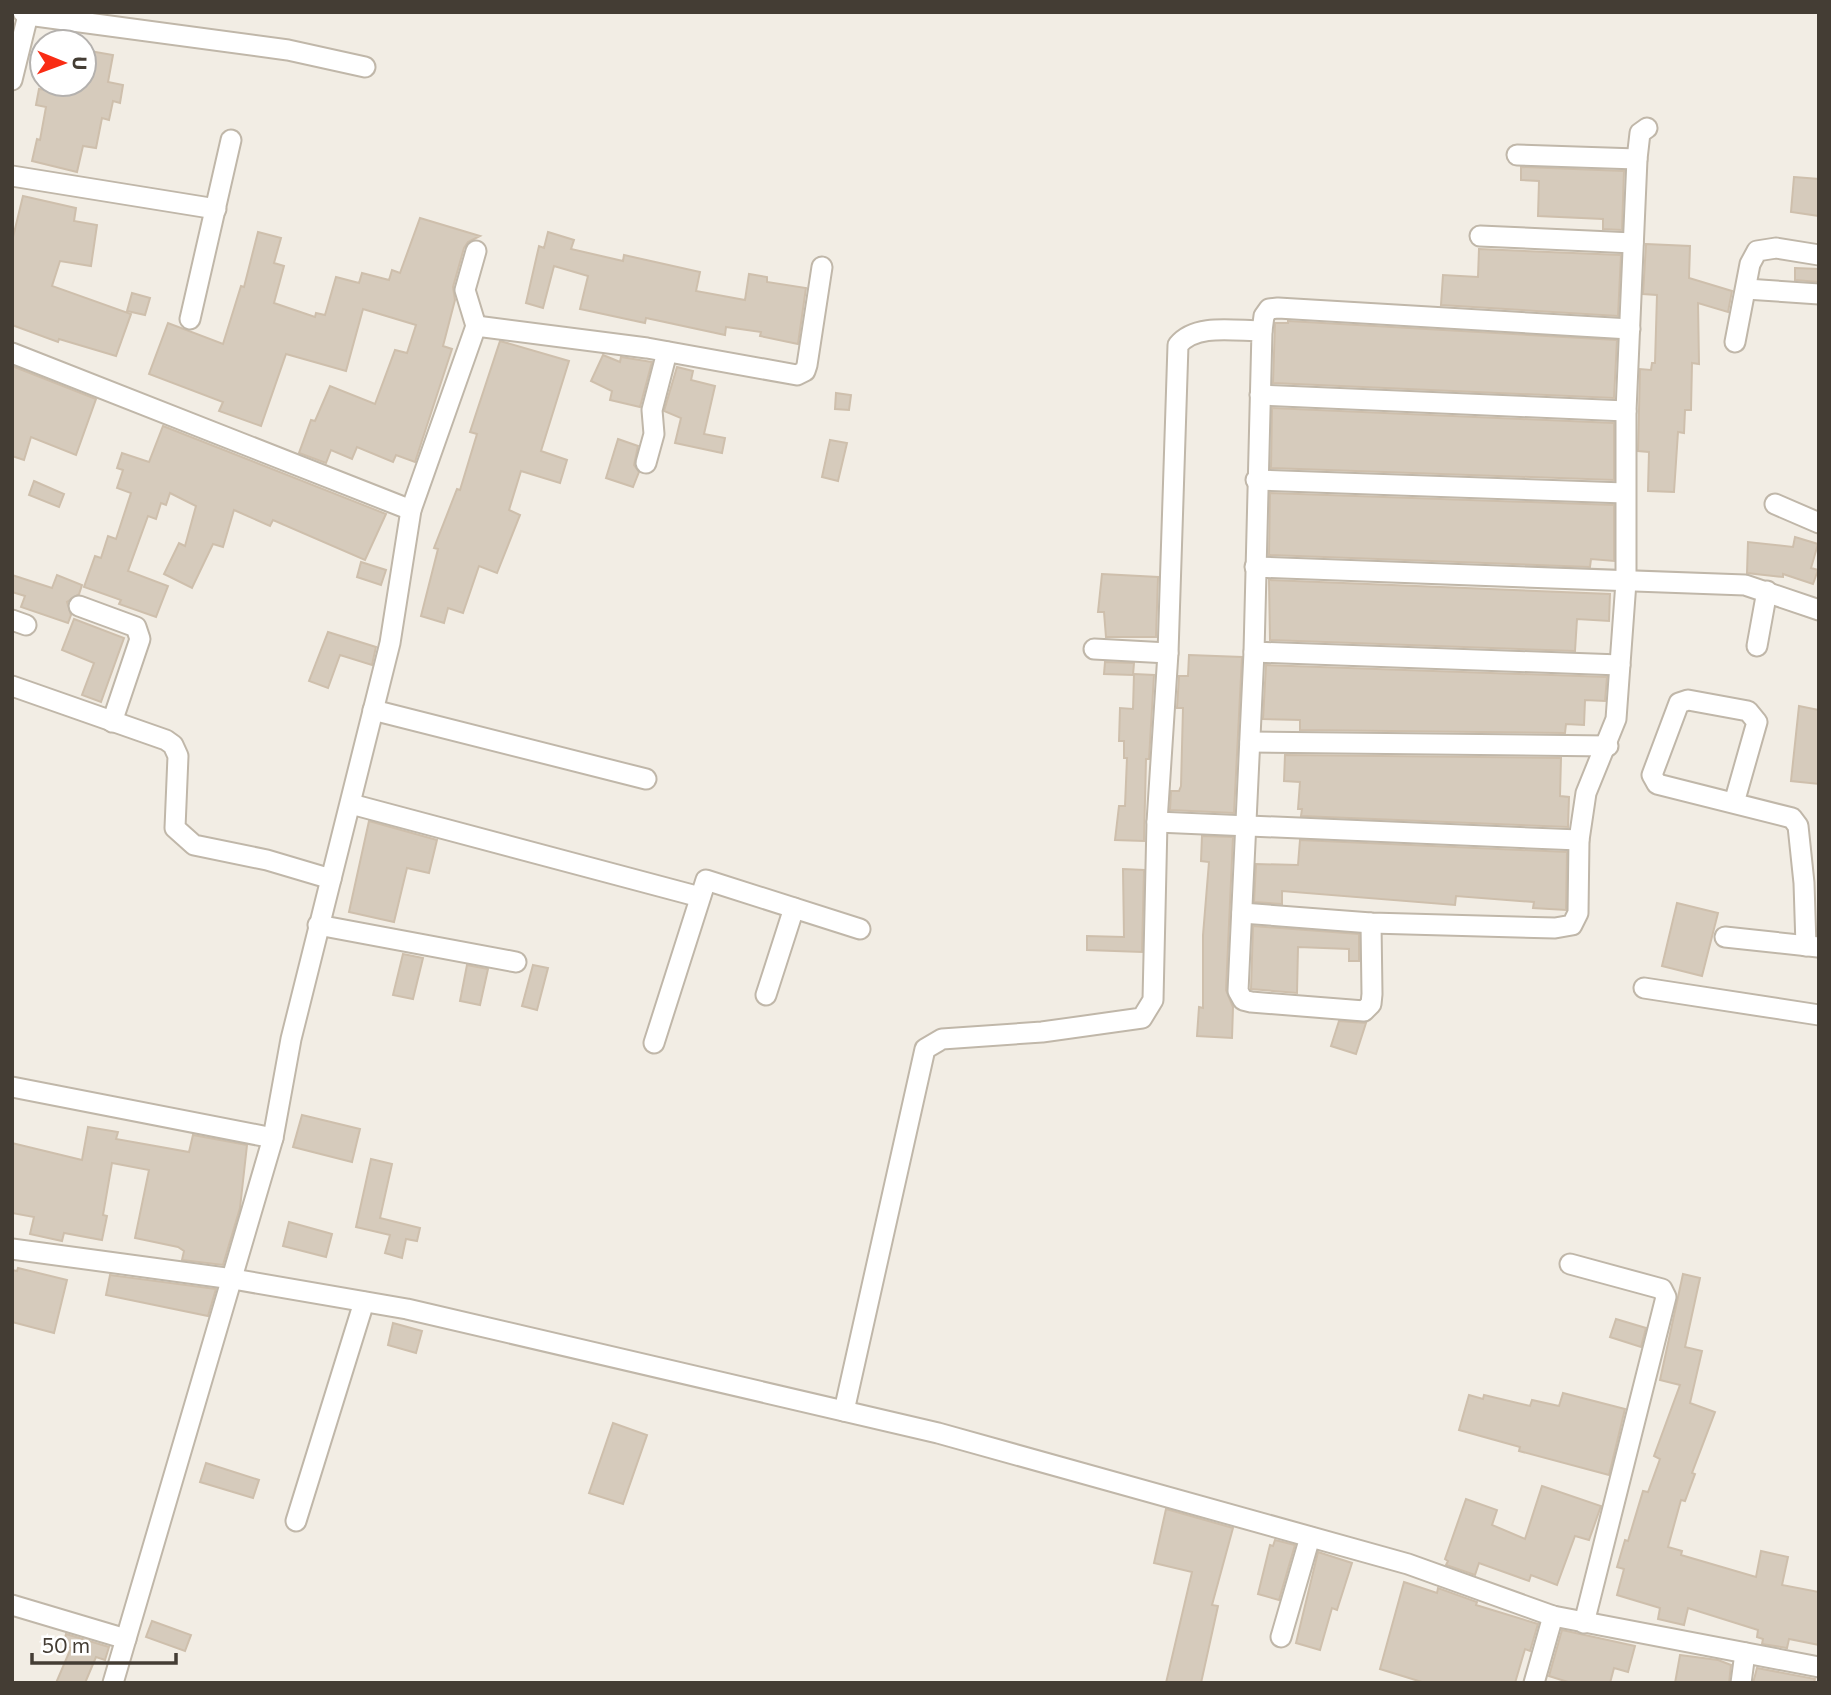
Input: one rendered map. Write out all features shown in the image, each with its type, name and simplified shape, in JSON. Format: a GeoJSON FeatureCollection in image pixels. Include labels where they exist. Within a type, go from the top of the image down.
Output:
{"type":"FeatureCollection","features":[{"type":"Feature","properties":{"kind":"street"},"geometry":{"type":"LineString","coordinates":[[12,80],[26,14],[288,50],[365,67]]}},
{"type":"Feature","properties":{"kind":"street"},"geometry":{"type":"LineString","coordinates":[[1242,913],[1371,923],[1555,928],[1572,925],[1578,913],[1579,840],[1586,793],[1608,746],[1616,719],[1626,582],[1626,411],[1637,159],[1640,133],[1647,128]]}},
{"type":"Feature","properties":{"kind":"street"},"geometry":{"type":"LineString","coordinates":[[190,319],[231,140]]}},
{"type":"Feature","properties":{"kind":"street"},"geometry":{"type":"LineString","coordinates":[[1517,155],[1637,159]]}},
{"type":"Feature","properties":{"kind":"street"},"geometry":{"type":"LineString","coordinates":[[12,176],[216,209]]}},
{"type":"Feature","properties":{"kind":"street"},"geometry":{"type":"LineString","coordinates":[[1480,236],[1633,243]]}},
{"type":"Feature","properties":{"kind":"street"},"geometry":{"type":"LineString","coordinates":[[1735,342],[1750,264],[1757,251],[1776,248],[1819,255]]}},
{"type":"Feature","properties":{"kind":"street"},"geometry":{"type":"LineString","coordinates":[[113,1683],[273,1138],[291,1039],[390,643],[411,510],[476,326],[465,290],[476,251]]}},
{"type":"Feature","properties":{"kind":"street"},"geometry":{"type":"LineString","coordinates":[[476,326],[667,352],[797,375],[805,371],[822,267]]}},
{"type":"Feature","properties":{"kind":"street"},"geometry":{"type":"LineString","coordinates":[[1746,289],[1819,294]]}},
{"type":"Feature","properties":{"kind":"street"},"geometry":{"type":"LineString","coordinates":[[1371,923],[1372,994],[1371,1004],[1364,1011],[1251,1002],[1243,999],[1238,991],[1251,742],[1256,480],[1264,316],[1269,309],[1278,308],[1630,329]]}},
{"type":"Feature","properties":{"kind":"street"},"geometry":{"type":"LineString","coordinates":[[844,1411],[925,1049],[942,1038],[1042,1032],[1142,1018],[1153,1000],[1157,822],[1168,653],[1178,345],[1186,335],[1197,331],[1262,331]]}},
{"type":"Feature","properties":{"kind":"street"},"geometry":{"type":"LineString","coordinates":[[646,463],[654,434],[652,410],[667,352]]}},
{"type":"Feature","properties":{"kind":"street"},"geometry":{"type":"LineString","coordinates":[[12,353],[411,510]]}},
{"type":"Feature","properties":{"kind":"street"},"geometry":{"type":"LineString","coordinates":[[1260,395],[1626,411]]}},
{"type":"Feature","properties":{"kind":"street"},"geometry":{"type":"LineString","coordinates":[[1256,480],[1625,493]]}},
{"type":"Feature","properties":{"kind":"street"},"geometry":{"type":"LineString","coordinates":[[1775,504],[1819,523]]}},
{"type":"Feature","properties":{"kind":"street"},"geometry":{"type":"LineString","coordinates":[[1255,566],[1745,585],[1819,610]]}},
{"type":"Feature","properties":{"kind":"street"},"geometry":{"type":"LineString","coordinates":[[1757,646],[1767,591]]}},
{"type":"Feature","properties":{"kind":"street"},"geometry":{"type":"LineString","coordinates":[[79,606],[136,627],[139,632],[140,639],[112,722]]}},
{"type":"Feature","properties":{"kind":"street"},"geometry":{"type":"LineString","coordinates":[[1094,649],[1168,653]]}},
{"type":"Feature","properties":{"kind":"street"},"geometry":{"type":"LineString","coordinates":[[1254,652],[1620,665]]}},
{"type":"Feature","properties":{"kind":"street"},"geometry":{"type":"LineString","coordinates":[[12,686],[166,740],[173,745],[178,756],[175,828],[194,845],[267,860],[331,879]]}},
{"type":"Feature","properties":{"kind":"street"},"geometry":{"type":"LineString","coordinates":[[1725,937],[1812,946],[1798,826],[1792,818],[1657,784],[1652,775],[1679,703],[1688,700],[1700,702],[1748,711],[1755,716],[1757,722],[1734,803]]}},
{"type":"Feature","properties":{"kind":"street"},"geometry":{"type":"LineString","coordinates":[[373,710],[646,779]]}},
{"type":"Feature","properties":{"kind":"street"},"geometry":{"type":"LineString","coordinates":[[1251,742],[1608,746]]}},
{"type":"Feature","properties":{"kind":"street"},"geometry":{"type":"LineString","coordinates":[[351,804],[700,897]]}},
{"type":"Feature","properties":{"kind":"street"},"geometry":{"type":"LineString","coordinates":[[1157,822],[1245,828],[1579,840]]}},
{"type":"Feature","properties":{"kind":"street"},"geometry":{"type":"LineString","coordinates":[[654,1043],[706,880],[860,929]]}},
{"type":"Feature","properties":{"kind":"street"},"geometry":{"type":"LineString","coordinates":[[766,995],[794,908]]}},
{"type":"Feature","properties":{"kind":"street"},"geometry":{"type":"LineString","coordinates":[[318,925],[516,962]]}},
{"type":"Feature","properties":{"kind":"street"},"geometry":{"type":"LineString","coordinates":[[1644,988],[1819,1014]]}},
{"type":"Feature","properties":{"kind":"street"},"geometry":{"type":"LineString","coordinates":[[12,1087],[273,1138]]}},
{"type":"Feature","properties":{"kind":"street"},"geometry":{"type":"LineString","coordinates":[[12,1248],[233,1279],[364,1302],[844,1411],[938,1433],[1408,1564],[1553,1616],[1819,1667]]}},
{"type":"Feature","properties":{"kind":"street"},"geometry":{"type":"LineString","coordinates":[[1570,1264],[1662,1289],[1666,1297],[1584,1623]]}},
{"type":"Feature","properties":{"kind":"street"},"geometry":{"type":"LineString","coordinates":[[296,1521],[364,1302]]}},
{"type":"Feature","properties":{"kind":"street"},"geometry":{"type":"LineString","coordinates":[[1281,1637],[1310,1537]]}},
{"type":"Feature","properties":{"kind":"street"},"geometry":{"type":"LineString","coordinates":[[12,1605],[126,1639]]}},
{"type":"Feature","properties":{"kind":"street"},"geometry":{"type":"LineString","coordinates":[[1534,1683],[1553,1616]]}},
{"type":"Feature","properties":{"kind":"street"},"geometry":{"type":"LineString","coordinates":[[1741,1683],[1745,1653]]}},
{"type":"Feature","properties":{"kind":"building"},"geometry":{"type":"Polygon","coordinates":[[[98,52],[113,55],[108,82],[123,85],[120,103],[113,101],[109,120],[102,118],[96,148],[83,146],[77,172],[32,161],[37,139],[40,140],[46,107],[36,105],[37,98],[98,98],[98,52]]]}},
{"type":"Feature","properties":{"kind":"building"},"geometry":{"type":"Polygon","coordinates":[[[1521,167],[1624,171],[1622,230],[1603,229],[1603,219],[1538,216],[1539,181],[1521,180],[1521,167]]]}},
{"type":"Feature","properties":{"kind":"building"},"geometry":{"type":"Polygon","coordinates":[[[1794,177],[1819,179],[1819,216],[1791,212],[1794,177]]]}},
{"type":"Feature","properties":{"kind":"building"},"geometry":{"type":"Polygon","coordinates":[[[23,196],[76,208],[74,221],[97,225],[91,266],[60,261],[52,286],[131,314],[116,356],[59,339],[58,342],[12,325],[12,241],[23,196]]]}},
{"type":"Feature","properties":{"kind":"building"},"geometry":{"type":"Polygon","coordinates":[[[420,218],[480,236],[468,242],[464,248],[453,287],[455,300],[443,346],[452,349],[415,462],[396,455],[393,462],[357,447],[352,459],[331,450],[326,463],[299,453],[311,420],[315,421],[330,386],[375,404],[395,350],[407,353],[416,325],[363,309],[346,371],[286,354],[261,426],[219,411],[223,402],[149,374],[168,323],[223,344],[241,286],[244,287],[258,232],[281,238],[274,263],[284,266],[274,303],[315,317],[316,313],[325,315],[336,277],[359,283],[362,273],[389,280],[392,270],[400,273],[420,218]]]}},
{"type":"Feature","properties":{"kind":"building"},"geometry":{"type":"Polygon","coordinates":[[[548,232],[574,240],[571,249],[623,261],[624,255],[700,272],[696,291],[745,300],[749,274],[767,277],[767,282],[806,288],[798,344],[760,336],[761,332],[726,327],[725,335],[646,318],[645,323],[580,309],[588,276],[554,266],[543,308],[526,303],[539,246],[544,248],[548,232]]]}},
{"type":"Feature","properties":{"kind":"building"},"geometry":{"type":"Polygon","coordinates":[[[1646,244],[1690,246],[1689,278],[1732,291],[1728,312],[1698,303],[1699,364],[1692,363],[1691,410],[1685,410],[1684,433],[1678,432],[1674,492],[1648,491],[1649,452],[1638,451],[1640,369],[1651,370],[1652,363],[1655,363],[1657,295],[1643,294],[1646,244]]]}},
{"type":"Feature","properties":{"kind":"building"},"geometry":{"type":"Polygon","coordinates":[[[1479,249],[1621,255],[1618,316],[1441,305],[1443,275],[1478,277],[1479,249]]]}},
{"type":"Feature","properties":{"kind":"building"},"geometry":{"type":"Polygon","coordinates":[[[1795,268],[1819,269],[1819,282],[1795,280],[1795,268]]]}},
{"type":"Feature","properties":{"kind":"building"},"geometry":{"type":"Polygon","coordinates":[[[132,293],[150,298],[145,315],[127,311],[132,293]]]}},
{"type":"Feature","properties":{"kind":"building"},"geometry":{"type":"Polygon","coordinates":[[[1288,321],[1617,340],[1614,398],[1273,383],[1275,323],[1288,321]]]}},
{"type":"Feature","properties":{"kind":"building"},"geometry":{"type":"Polygon","coordinates":[[[500,341],[569,361],[541,451],[567,460],[560,483],[521,471],[509,510],[520,515],[497,573],[479,566],[463,613],[448,608],[444,623],[421,616],[438,549],[434,548],[457,489],[460,490],[477,434],[470,432],[500,341]]]}},
{"type":"Feature","properties":{"kind":"building"},"geometry":{"type":"Polygon","coordinates":[[[603,355],[620,362],[621,357],[652,362],[640,407],[610,400],[612,391],[591,381],[603,355]]]}},
{"type":"Feature","properties":{"kind":"building"},"geometry":{"type":"Polygon","coordinates":[[[12,366],[96,399],[76,455],[31,437],[24,460],[12,456],[12,366]]]}},
{"type":"Feature","properties":{"kind":"building"},"geometry":{"type":"Polygon","coordinates":[[[677,367],[693,371],[691,380],[715,386],[704,434],[725,438],[722,453],[675,443],[681,418],[664,411],[677,367]]]}},
{"type":"Feature","properties":{"kind":"building"},"geometry":{"type":"Polygon","coordinates":[[[836,393],[851,395],[849,410],[835,409],[836,393]]]}},
{"type":"Feature","properties":{"kind":"building"},"geometry":{"type":"Polygon","coordinates":[[[1272,408],[1614,423],[1614,480],[1271,468],[1272,408]]]}},
{"type":"Feature","properties":{"kind":"building"},"geometry":{"type":"Polygon","coordinates":[[[163,426],[386,514],[365,560],[273,520],[270,526],[234,510],[223,547],[213,544],[192,588],[164,574],[179,543],[185,546],[196,506],[170,493],[166,505],[161,503],[156,519],[148,516],[128,571],[168,586],[156,617],[119,604],[121,600],[84,587],[95,556],[101,558],[108,536],[116,539],[131,493],[117,488],[123,470],[117,468],[122,453],[149,462],[163,426]]]}},
{"type":"Feature","properties":{"kind":"building"},"geometry":{"type":"Polygon","coordinates":[[[618,439],[638,446],[634,465],[639,472],[633,487],[606,478],[618,439]]]}},
{"type":"Feature","properties":{"kind":"building"},"geometry":{"type":"Polygon","coordinates":[[[830,440],[847,443],[838,481],[822,477],[830,440]]]}},
{"type":"Feature","properties":{"kind":"building"},"geometry":{"type":"Polygon","coordinates":[[[34,481],[64,494],[59,507],[29,495],[34,481]]]}},
{"type":"Feature","properties":{"kind":"building"},"geometry":{"type":"Polygon","coordinates":[[[1270,493],[1614,505],[1614,561],[1591,559],[1590,567],[1269,555],[1270,493]]]}},
{"type":"Feature","properties":{"kind":"building"},"geometry":{"type":"Polygon","coordinates":[[[1795,537],[1818,544],[1811,568],[1818,570],[1813,584],[1783,574],[1783,577],[1747,573],[1748,542],[1793,547],[1795,537]]]}},
{"type":"Feature","properties":{"kind":"building"},"geometry":{"type":"Polygon","coordinates":[[[361,562],[386,570],[381,585],[357,577],[361,562]]]}},
{"type":"Feature","properties":{"kind":"building"},"geometry":{"type":"Polygon","coordinates":[[[1102,574],[1158,577],[1156,637],[1106,637],[1104,612],[1098,612],[1102,574]]]}},
{"type":"Feature","properties":{"kind":"building"},"geometry":{"type":"Polygon","coordinates":[[[12,575],[52,588],[57,575],[82,585],[79,594],[67,602],[71,615],[68,623],[21,607],[25,596],[12,592],[12,575]]]}},
{"type":"Feature","properties":{"kind":"building"},"geometry":{"type":"Polygon","coordinates":[[[1269,580],[1610,594],[1609,621],[1577,619],[1575,651],[1270,640],[1269,580]]]}},
{"type":"Feature","properties":{"kind":"building"},"geometry":{"type":"Polygon","coordinates":[[[74,619],[124,638],[101,702],[82,695],[94,663],[62,650],[74,619]]]}},
{"type":"Feature","properties":{"kind":"building"},"geometry":{"type":"Polygon","coordinates":[[[328,632],[376,647],[372,665],[340,655],[328,688],[309,681],[328,632]]]}},
{"type":"Feature","properties":{"kind":"building"},"geometry":{"type":"Polygon","coordinates":[[[1189,655],[1242,657],[1234,813],[1170,810],[1171,791],[1179,791],[1181,786],[1183,708],[1177,708],[1179,676],[1188,676],[1189,655]]]}},
{"type":"Feature","properties":{"kind":"building"},"geometry":{"type":"Polygon","coordinates":[[[1105,662],[1134,663],[1133,675],[1104,674],[1105,662]]]}},
{"type":"Feature","properties":{"kind":"building"},"geometry":{"type":"Polygon","coordinates":[[[1266,665],[1607,677],[1605,701],[1585,700],[1584,725],[1566,724],[1565,733],[1300,730],[1300,720],[1263,719],[1266,665]]]}},
{"type":"Feature","properties":{"kind":"building"},"geometry":{"type":"Polygon","coordinates":[[[1134,674],[1154,675],[1149,759],[1146,759],[1144,841],[1115,840],[1119,806],[1125,806],[1127,758],[1124,758],[1124,741],[1119,741],[1120,708],[1133,709],[1134,674]]]}},
{"type":"Feature","properties":{"kind":"building"},"geometry":{"type":"Polygon","coordinates":[[[1799,706],[1819,710],[1819,784],[1791,781],[1799,706]]]}},
{"type":"Feature","properties":{"kind":"building"},"geometry":{"type":"Polygon","coordinates":[[[1285,755],[1561,758],[1560,796],[1569,797],[1568,827],[1301,816],[1302,809],[1298,809],[1300,782],[1284,781],[1285,755]]]}},
{"type":"Feature","properties":{"kind":"building"},"geometry":{"type":"Polygon","coordinates":[[[369,821],[437,840],[429,873],[407,868],[394,922],[349,912],[369,821]]]}},
{"type":"Feature","properties":{"kind":"building"},"geometry":{"type":"Polygon","coordinates":[[[1202,836],[1233,837],[1226,990],[1233,1007],[1232,1038],[1197,1036],[1199,1007],[1203,1008],[1203,935],[1209,862],[1201,861],[1202,836]]]}},
{"type":"Feature","properties":{"kind":"building"},"geometry":{"type":"Polygon","coordinates":[[[1300,840],[1567,852],[1566,910],[1533,908],[1534,902],[1456,896],[1455,905],[1282,891],[1282,904],[1254,902],[1256,864],[1298,865],[1300,840]]]}},
{"type":"Feature","properties":{"kind":"building"},"geometry":{"type":"Polygon","coordinates":[[[1123,869],[1144,870],[1142,952],[1087,950],[1087,936],[1124,937],[1123,869]]]}},
{"type":"Feature","properties":{"kind":"building"},"geometry":{"type":"Polygon","coordinates":[[[1677,903],[1718,913],[1702,976],[1662,966],[1677,903]]]}},
{"type":"Feature","properties":{"kind":"building"},"geometry":{"type":"Polygon","coordinates":[[[1253,926],[1359,934],[1359,961],[1349,961],[1349,949],[1298,947],[1297,993],[1251,989],[1253,926]]]}},
{"type":"Feature","properties":{"kind":"building"},"geometry":{"type":"Polygon","coordinates":[[[403,954],[423,958],[413,999],[393,995],[403,954]]]}},
{"type":"Feature","properties":{"kind":"building"},"geometry":{"type":"Polygon","coordinates":[[[467,965],[488,969],[480,1005],[460,1001],[467,965]]]}},
{"type":"Feature","properties":{"kind":"building"},"geometry":{"type":"Polygon","coordinates":[[[533,965],[548,968],[537,1010],[522,1006],[533,965]]]}},
{"type":"Feature","properties":{"kind":"building"},"geometry":{"type":"Polygon","coordinates":[[[1339,1021],[1366,1023],[1356,1054],[1331,1046],[1339,1021]]]}},
{"type":"Feature","properties":{"kind":"building"},"geometry":{"type":"Polygon","coordinates":[[[302,1115],[360,1129],[352,1162],[293,1147],[302,1115]]]}},
{"type":"Feature","properties":{"kind":"building"},"geometry":{"type":"Polygon","coordinates":[[[88,1127],[118,1132],[116,1139],[189,1152],[193,1135],[247,1145],[240,1208],[223,1265],[182,1260],[184,1251],[178,1247],[135,1238],[149,1170],[112,1163],[103,1215],[107,1216],[102,1240],[64,1233],[62,1241],[30,1234],[34,1217],[12,1213],[12,1143],[82,1160],[88,1127]]]}},
{"type":"Feature","properties":{"kind":"building"},"geometry":{"type":"Polygon","coordinates":[[[371,1159],[392,1164],[380,1218],[420,1228],[417,1241],[406,1239],[402,1258],[385,1253],[390,1235],[356,1227],[371,1159]]]}},
{"type":"Feature","properties":{"kind":"building"},"geometry":{"type":"Polygon","coordinates":[[[289,1222],[332,1234],[326,1257],[283,1246],[289,1222]]]}},
{"type":"Feature","properties":{"kind":"building"},"geometry":{"type":"Polygon","coordinates":[[[18,1268],[67,1280],[54,1333],[12,1322],[12,1270],[17,1271],[18,1268]]]}},
{"type":"Feature","properties":{"kind":"building"},"geometry":{"type":"Polygon","coordinates":[[[1683,1274],[1700,1278],[1685,1347],[1702,1351],[1690,1403],[1715,1412],[1692,1473],[1695,1474],[1685,1501],[1681,1500],[1668,1547],[1682,1551],[1681,1555],[1756,1577],[1761,1551],[1788,1557],[1782,1585],[1819,1592],[1819,1645],[1789,1639],[1787,1648],[1762,1644],[1763,1639],[1757,1637],[1758,1630],[1688,1608],[1684,1625],[1658,1619],[1660,1608],[1617,1595],[1624,1569],[1617,1567],[1625,1540],[1628,1541],[1643,1491],[1648,1492],[1660,1459],[1654,1456],[1680,1385],[1660,1380],[1683,1274]]]}},
{"type":"Feature","properties":{"kind":"building"},"geometry":{"type":"Polygon","coordinates":[[[110,1275],[216,1289],[208,1316],[106,1295],[110,1275]]]}},
{"type":"Feature","properties":{"kind":"building"},"geometry":{"type":"Polygon","coordinates":[[[1616,1319],[1646,1328],[1641,1347],[1610,1337],[1616,1319]]]}},
{"type":"Feature","properties":{"kind":"building"},"geometry":{"type":"Polygon","coordinates":[[[393,1323],[422,1331],[416,1353],[388,1345],[393,1323]]]}},
{"type":"Feature","properties":{"kind":"building"},"geometry":{"type":"Polygon","coordinates":[[[1563,1393],[1625,1409],[1609,1475],[1519,1451],[1520,1447],[1459,1430],[1469,1395],[1483,1399],[1484,1395],[1530,1406],[1532,1400],[1559,1406],[1563,1393]]]}},
{"type":"Feature","properties":{"kind":"building"},"geometry":{"type":"Polygon","coordinates":[[[613,1423],[647,1435],[623,1504],[589,1493],[613,1423]]]}},
{"type":"Feature","properties":{"kind":"building"},"geometry":{"type":"Polygon","coordinates":[[[206,1463],[259,1480],[253,1498],[200,1482],[206,1463]]]}},
{"type":"Feature","properties":{"kind":"building"},"geometry":{"type":"Polygon","coordinates":[[[1542,1486],[1601,1506],[1589,1540],[1575,1536],[1557,1585],[1531,1575],[1529,1581],[1479,1563],[1475,1575],[1446,1565],[1448,1561],[1445,1559],[1466,1499],[1497,1510],[1492,1525],[1525,1539],[1542,1486]]]}},
{"type":"Feature","properties":{"kind":"building"},"geometry":{"type":"Polygon","coordinates":[[[1166,1509],[1233,1528],[1212,1605],[1218,1606],[1201,1683],[1166,1683],[1192,1572],[1154,1563],[1166,1509]]]}},
{"type":"Feature","properties":{"kind":"building"},"geometry":{"type":"Polygon","coordinates":[[[1275,1540],[1295,1545],[1279,1600],[1258,1594],[1270,1545],[1273,1546],[1275,1540]]]}},
{"type":"Feature","properties":{"kind":"building"},"geometry":{"type":"Polygon","coordinates":[[[1318,1552],[1352,1563],[1337,1610],[1332,1608],[1320,1650],[1296,1643],[1318,1552]]]}},
{"type":"Feature","properties":{"kind":"building"},"geometry":{"type":"Polygon","coordinates":[[[1404,1582],[1437,1593],[1438,1588],[1477,1602],[1476,1605],[1538,1624],[1530,1651],[1525,1649],[1515,1683],[1425,1683],[1380,1669],[1404,1582]]]}},
{"type":"Feature","properties":{"kind":"building"},"geometry":{"type":"Polygon","coordinates":[[[152,1621],[191,1635],[185,1651],[146,1637],[152,1621]]]}},
{"type":"Feature","properties":{"kind":"building"},"geometry":{"type":"Polygon","coordinates":[[[1562,1630],[1635,1646],[1628,1672],[1614,1668],[1610,1683],[1571,1683],[1549,1676],[1562,1630]]]}},
{"type":"Feature","properties":{"kind":"building"},"geometry":{"type":"Polygon","coordinates":[[[66,1634],[109,1647],[105,1660],[96,1657],[85,1683],[56,1683],[71,1648],[63,1645],[66,1634]]]}},
{"type":"Feature","properties":{"kind":"building"},"geometry":{"type":"Polygon","coordinates":[[[1680,1655],[1718,1660],[1731,1665],[1729,1683],[1675,1683],[1680,1655]]]}},
{"type":"Feature","properties":{"kind":"building"},"geometry":{"type":"Polygon","coordinates":[[[1757,1668],[1815,1679],[1814,1683],[1753,1683],[1757,1668]]]}}]}
